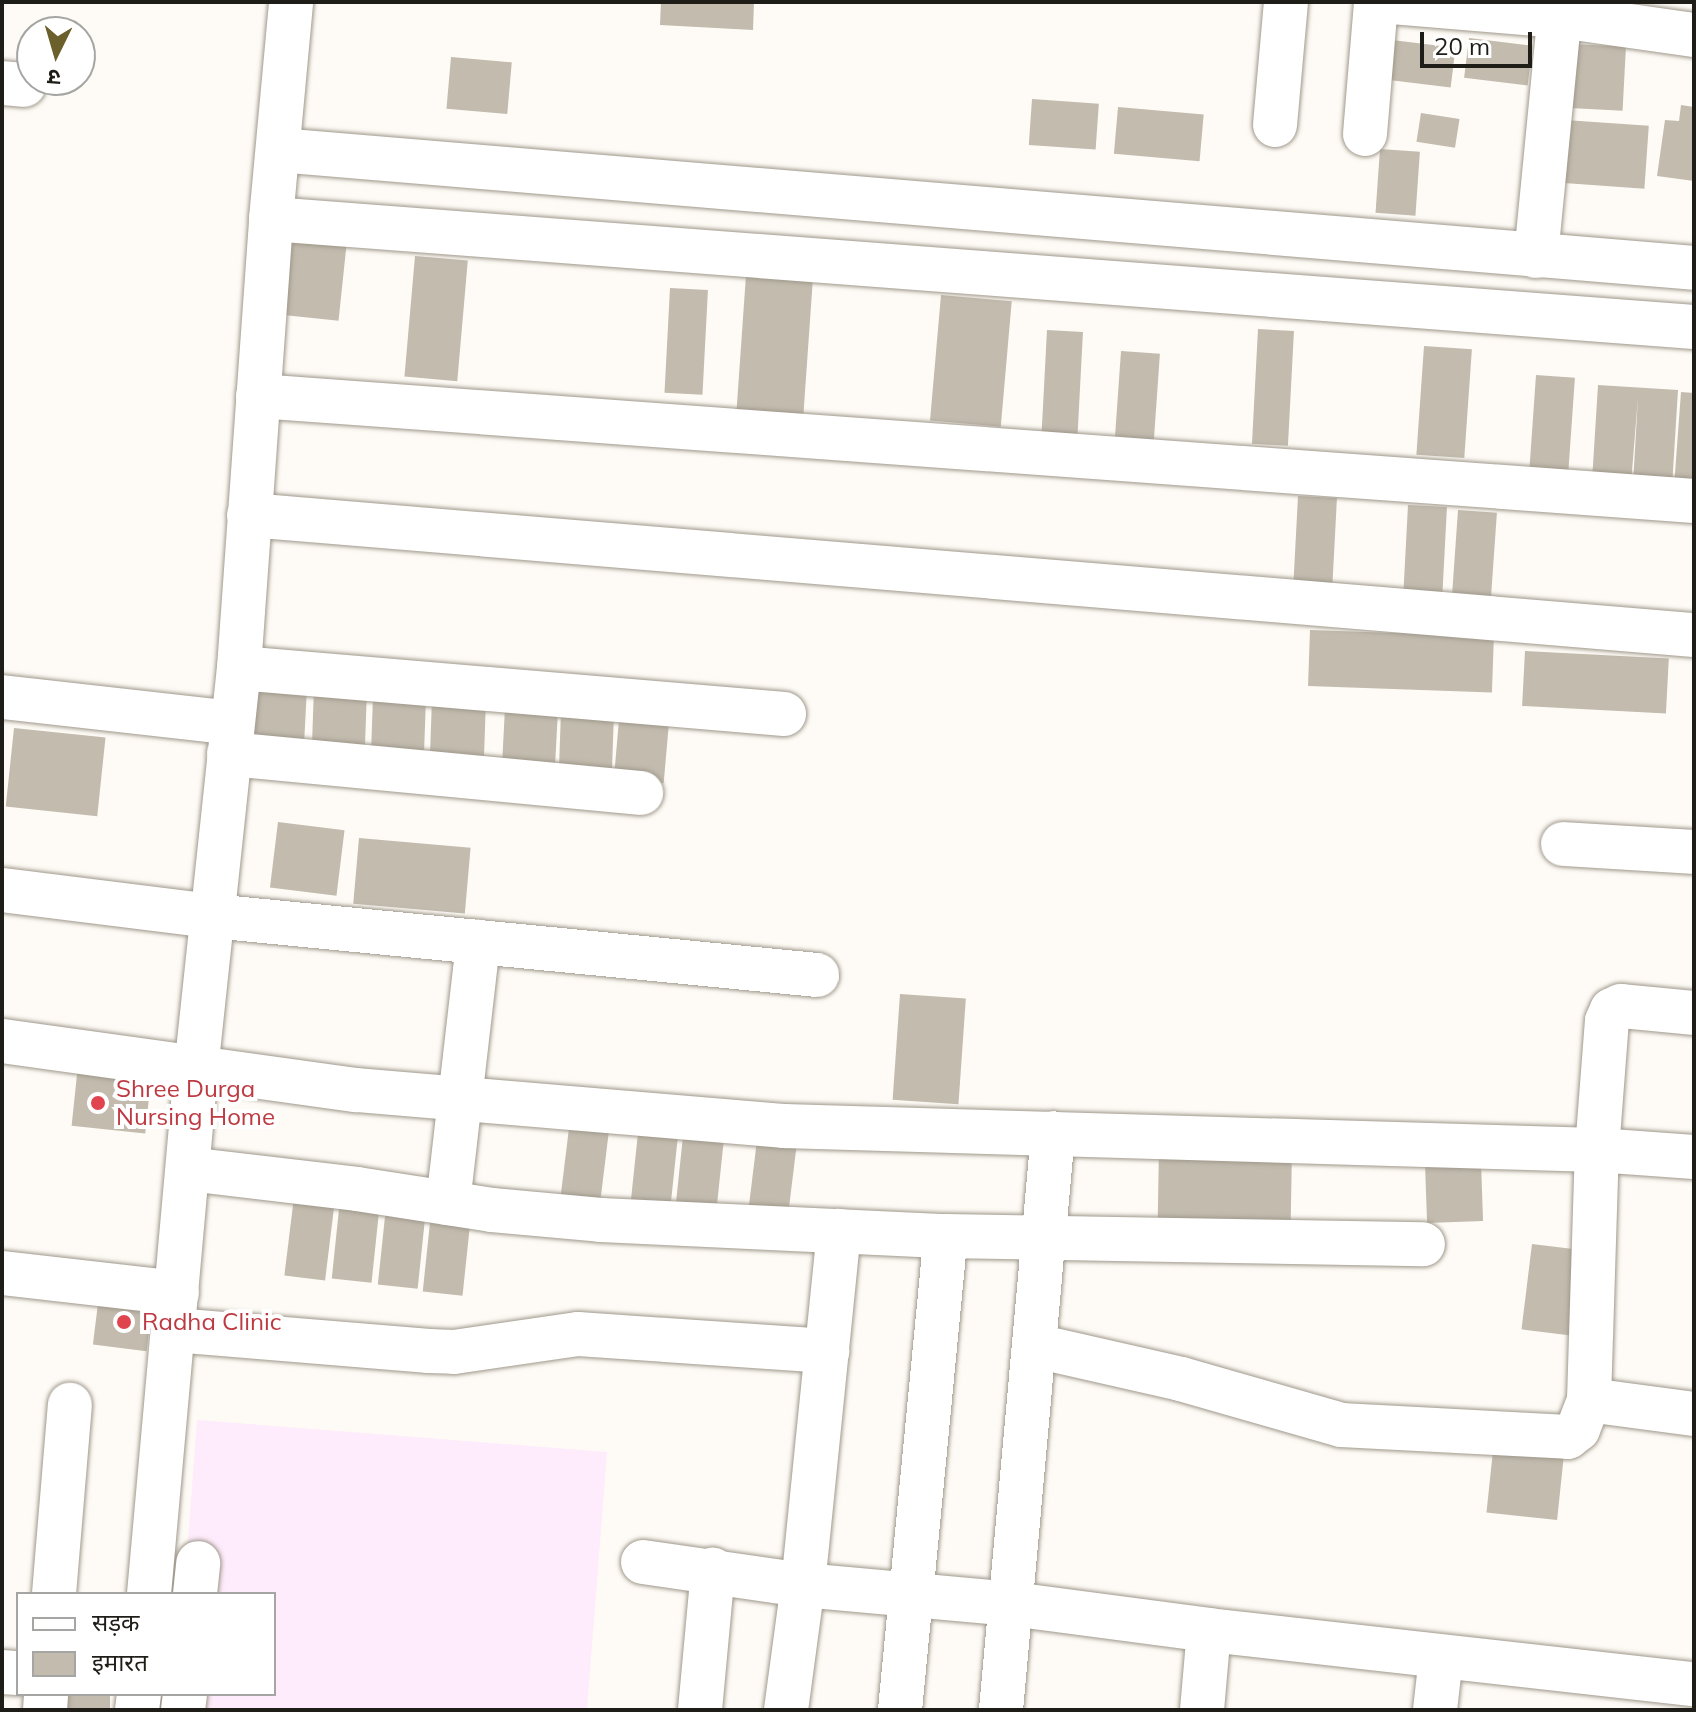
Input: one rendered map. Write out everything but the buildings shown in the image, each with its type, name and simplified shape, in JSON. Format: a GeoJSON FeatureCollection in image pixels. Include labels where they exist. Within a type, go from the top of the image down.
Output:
{"type":"FeatureCollection","features":[{"type":"Feature","properties":{"kind":"street"},"geometry":{"type":"LineString","coordinates":[[149,1592],[196,1070],[239,668],[271,219],[291,2]]}},
{"type":"Feature","properties":{"kind":"street"},"geometry":{"type":"LineString","coordinates":[[1275,125],[1286,2]]}},
{"type":"Feature","properties":{"kind":"street"},"geometry":{"type":"LineString","coordinates":[[1365,134],[1376,2]]}},
{"type":"Feature","properties":{"kind":"street"},"geometry":{"type":"LineString","coordinates":[[1392,2],[1561,9],[1694,35]]}},
{"type":"Feature","properties":{"kind":"street"},"geometry":{"type":"LineString","coordinates":[[1536,256],[1561,9]]}},
{"type":"Feature","properties":{"kind":"street"},"geometry":{"type":"LineString","coordinates":[[278,150],[1694,268]]}},
{"type":"Feature","properties":{"kind":"street"},"geometry":{"type":"LineString","coordinates":[[271,219],[1694,327]]}},
{"type":"Feature","properties":{"kind":"street"},"geometry":{"type":"LineString","coordinates":[[258,396],[1694,501]]}},
{"type":"Feature","properties":{"kind":"street"},"geometry":{"type":"LineString","coordinates":[[249,515],[1694,635]]}},
{"type":"Feature","properties":{"kind":"street"},"geometry":{"type":"LineString","coordinates":[[239,668],[784,714]]}},
{"type":"Feature","properties":{"kind":"street"},"geometry":{"type":"LineString","coordinates":[[3,708],[641,793]]}},
{"type":"Feature","properties":{"kind":"street"},"geometry":{"type":"LineString","coordinates":[[1563,844],[1694,852]]}},
{"type":"Feature","properties":{"kind":"street"},"geometry":{"type":"LineString","coordinates":[[2,890],[212,916],[817,975]]}},
{"type":"Feature","properties":{"kind":"street"},"geometry":{"type":"LineString","coordinates":[[448,1203],[478,942]]}},
{"type":"Feature","properties":{"kind":"street"},"geometry":{"type":"LineString","coordinates":[[1036,1346],[1181,1379],[1341,1425],[1380,1430],[1568,1437],[1578,1429],[1589,1400],[1597,1150],[1607,1021],[1612,1010],[1631,1006],[1694,1013]]}},
{"type":"Feature","properties":{"kind":"street"},"geometry":{"type":"LineString","coordinates":[[2,1041],[196,1070],[460,1101],[784,1126],[1597,1150],[1694,1157]]}},
{"type":"Feature","properties":{"kind":"street"},"geometry":{"type":"LineString","coordinates":[[1001,1710],[1053,1133]]}},
{"type":"Feature","properties":{"kind":"street"},"geometry":{"type":"LineString","coordinates":[[188,1169],[601,1220],[946,1236],[1423,1244]]}},
{"type":"Feature","properties":{"kind":"street"},"geometry":{"type":"LineString","coordinates":[[786,1710],[803,1585],[839,1231]]}},
{"type":"Feature","properties":{"kind":"street"},"geometry":{"type":"LineString","coordinates":[[900,1710],[946,1236]]}},
{"type":"Feature","properties":{"kind":"street"},"geometry":{"type":"LineString","coordinates":[[2,1273],[176,1312],[429,1351],[454,1352],[578,1334],[827,1351]]}},
{"type":"Feature","properties":{"kind":"street"},"geometry":{"type":"LineString","coordinates":[[1589,1400],[1694,1414]]}},
{"type":"Feature","properties":{"kind":"street"},"geometry":{"type":"LineString","coordinates":[[54,1592],[70,1405]]}},
{"type":"Feature","properties":{"kind":"street"},"geometry":{"type":"LineString","coordinates":[[643,1562],[803,1585],[1012,1604],[1209,1630],[1694,1684]]}},
{"type":"Feature","properties":{"kind":"street"},"geometry":{"type":"LineString","coordinates":[[700,1710],[713,1570]]}},
{"type":"Feature","properties":{"kind":"street"},"geometry":{"type":"LineString","coordinates":[[1202,1710],[1209,1630]]}},
{"type":"Feature","properties":{"kind":"street"},"geometry":{"type":"LineString","coordinates":[[1435,1710],[1441,1657]]}},
{"type":"Feature","properties":{"kind":"shaded area"},"geometry":{"type":"Polygon","coordinates":[[[197,1420],[607,1452],[587,1710],[175,1710],[176,1696],[276,1696],[276,1592],[184,1592],[197,1420]]]}},
{"type":"Feature","properties":{"kind":"place","name":"Shree Durga Nursing Home"},"geometry":{"type":"Point","coordinates":[98,1103]}},
{"type":"Feature","properties":{"kind":"place","name":"Radha Clinic"},"geometry":{"type":"Point","coordinates":[124,1322]}}]}
